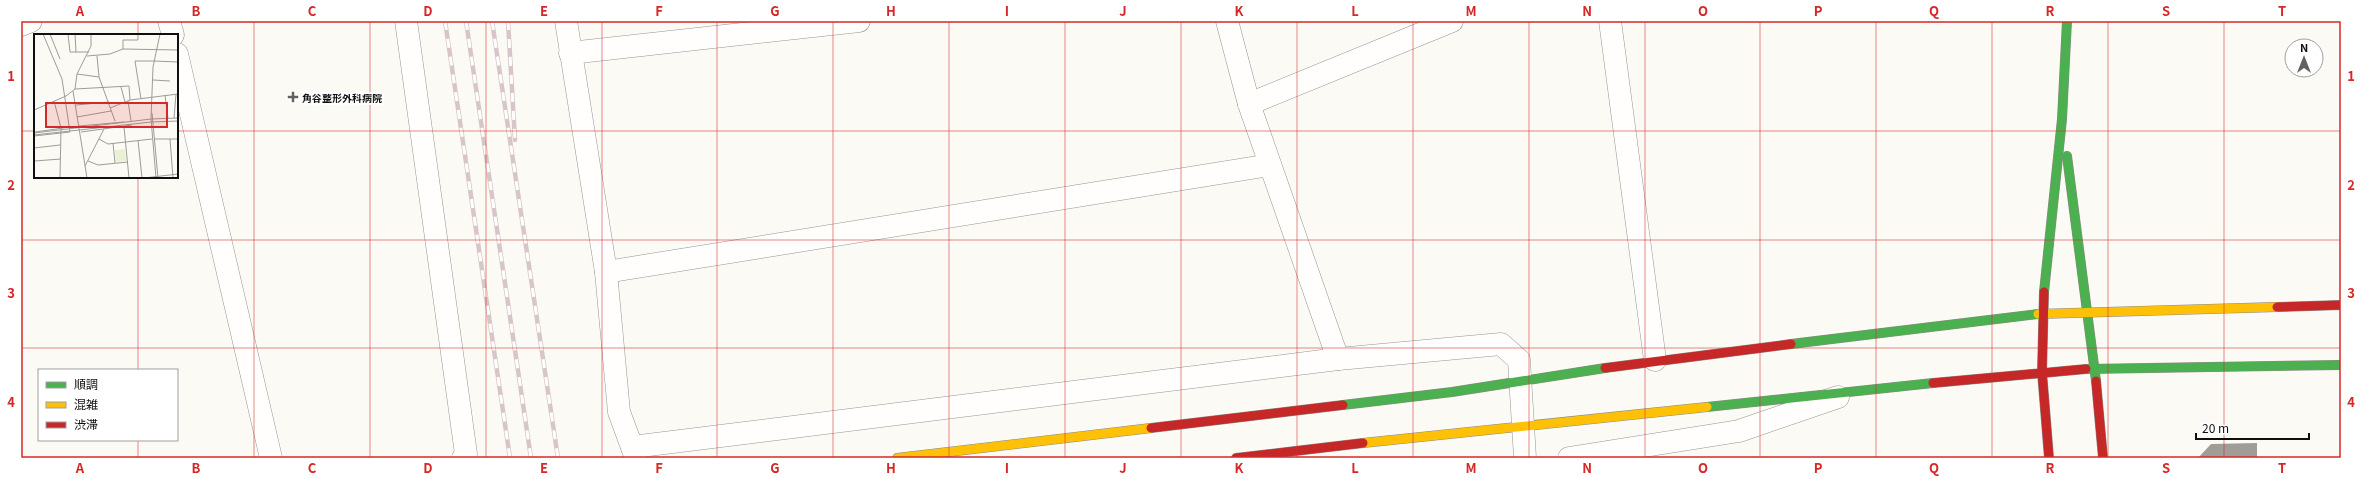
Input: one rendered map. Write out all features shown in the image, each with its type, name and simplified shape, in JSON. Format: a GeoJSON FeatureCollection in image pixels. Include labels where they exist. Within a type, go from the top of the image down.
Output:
{"type":"FeatureCollection","features":[{"type":"Feature","properties":{"kind":"street"},"geometry":{"type":"LineString","coordinates":[[21,25],[31,21]]}},
{"type":"Feature","properties":{"kind":"street"},"geometry":{"type":"LineString","coordinates":[[169,21],[173,34]]}},
{"type":"Feature","properties":{"kind":"street"},"geometry":{"type":"LineString","coordinates":[[406,21],[466,454],[463,458]]}},
{"type":"Feature","properties":{"kind":"street"},"geometry":{"type":"LineString","coordinates":[[566,21],[606,272],[619,412],[634,452],[1338,359],[1501,344],[1518,360],[1521,380],[1525,458]]}},
{"type":"Feature","properties":{"kind":"street"},"geometry":{"type":"LineString","coordinates":[[570,53],[859,21]]}},
{"type":"Feature","properties":{"kind":"street"},"geometry":{"type":"LineString","coordinates":[[1227,21],[1249,104],[1338,359]]}},
{"type":"Feature","properties":{"kind":"street"},"geometry":{"type":"LineString","coordinates":[[1249,104],[1452,21]]}},
{"type":"Feature","properties":{"kind":"street"},"geometry":{"type":"LineString","coordinates":[[1610,21],[1655,360]]}},
{"type":"Feature","properties":{"kind":"street"},"geometry":{"type":"LineString","coordinates":[[2049,458],[2042,372],[2042,313],[2062,119],[2067,21]]}},
{"type":"Feature","properties":{"kind":"street"},"geometry":{"type":"LineString","coordinates":[[178,58],[270,458]]}},
{"type":"Feature","properties":{"kind":"street"},"geometry":{"type":"LineString","coordinates":[[2062,119],[2088,311],[2103,458]]}},
{"type":"Feature","properties":{"kind":"street"},"geometry":{"type":"LineString","coordinates":[[606,272],[1270,165]]}},
{"type":"Feature","properties":{"kind":"street"},"geometry":{"type":"LineString","coordinates":[[897,458],[1452,392],[1655,360],[2042,313],[2341,305]]}},
{"type":"Feature","properties":{"kind":"street"},"geometry":{"type":"LineString","coordinates":[[1236,458],[1460,432],[1851,393],[2042,372],[2095,369],[2341,365]]}},
{"type":"Feature","properties":{"kind":"street"},"geometry":{"type":"LineString","coordinates":[[1569,458],[1739,431],[1851,393]]}},
{"type":"Feature","properties":{"kind":"building"},"geometry":{"type":"Polygon","coordinates":[[[2257,443],[2257,458],[2198,458],[2211,444],[2257,443]]]}},
{"type":"Feature","properties":{"kind":"railway"},"geometry":{"type":"LineString","coordinates":[[445,21],[510,458]]}},
{"type":"Feature","properties":{"kind":"railway"},"geometry":{"type":"LineString","coordinates":[[466,21],[531,458]]}},
{"type":"Feature","properties":{"kind":"railway"},"geometry":{"type":"LineString","coordinates":[[492,21],[558,458]]}},
{"type":"Feature","properties":{"kind":"railway"},"geometry":{"type":"LineString","coordinates":[[508,21],[515,140]]}},
{"type":"Feature","properties":{"kind":"traffic: fast"},"geometry":{"type":"LineString","coordinates":[[2044,292],[2062,119],[2067,21]]}},
{"type":"Feature","properties":{"kind":"traffic: fast"},"geometry":{"type":"LineString","coordinates":[[2067,156],[2096,381]]}},
{"type":"Feature","properties":{"kind":"traffic: fast"},"geometry":{"type":"LineString","coordinates":[[1791,344],[2038,314]]}},
{"type":"Feature","properties":{"kind":"traffic: fast"},"geometry":{"type":"LineString","coordinates":[[2086,369],[2341,365]]}},
{"type":"Feature","properties":{"kind":"traffic: fast"},"geometry":{"type":"LineString","coordinates":[[1343,405],[1452,392],[1605,368]]}},
{"type":"Feature","properties":{"kind":"traffic: fast"},"geometry":{"type":"LineString","coordinates":[[1707,407],[1933,383]]}},
{"type":"Feature","properties":{"kind":"traffic: slow"},"geometry":{"type":"LineString","coordinates":[[2038,314],[2277,307]]}},
{"type":"Feature","properties":{"kind":"traffic: slow"},"geometry":{"type":"LineString","coordinates":[[1363,443],[1707,407]]}},
{"type":"Feature","properties":{"kind":"traffic: slow"},"geometry":{"type":"LineString","coordinates":[[897,458],[1151,428]]}},
{"type":"Feature","properties":{"kind":"traffic: jam"},"geometry":{"type":"LineString","coordinates":[[2044,292],[2042,372],[2049,458]]}},
{"type":"Feature","properties":{"kind":"traffic: jam"},"geometry":{"type":"LineString","coordinates":[[2277,307],[2341,305]]}},
{"type":"Feature","properties":{"kind":"traffic: jam"},"geometry":{"type":"LineString","coordinates":[[1605,368],[1791,344]]}},
{"type":"Feature","properties":{"kind":"traffic: jam"},"geometry":{"type":"LineString","coordinates":[[1933,383],[2086,369]]}},
{"type":"Feature","properties":{"kind":"traffic: jam"},"geometry":{"type":"LineString","coordinates":[[2096,381],[2103,458]]}},
{"type":"Feature","properties":{"kind":"traffic: jam"},"geometry":{"type":"LineString","coordinates":[[1151,428],[1343,405]]}},
{"type":"Feature","properties":{"kind":"traffic: jam"},"geometry":{"type":"LineString","coordinates":[[1236,458],[1363,443]]}},
{"type":"Feature","properties":{"kind":"place","name":"角谷整形外科病院"},"geometry":{"type":"Point","coordinates":[293,97]}}]}
